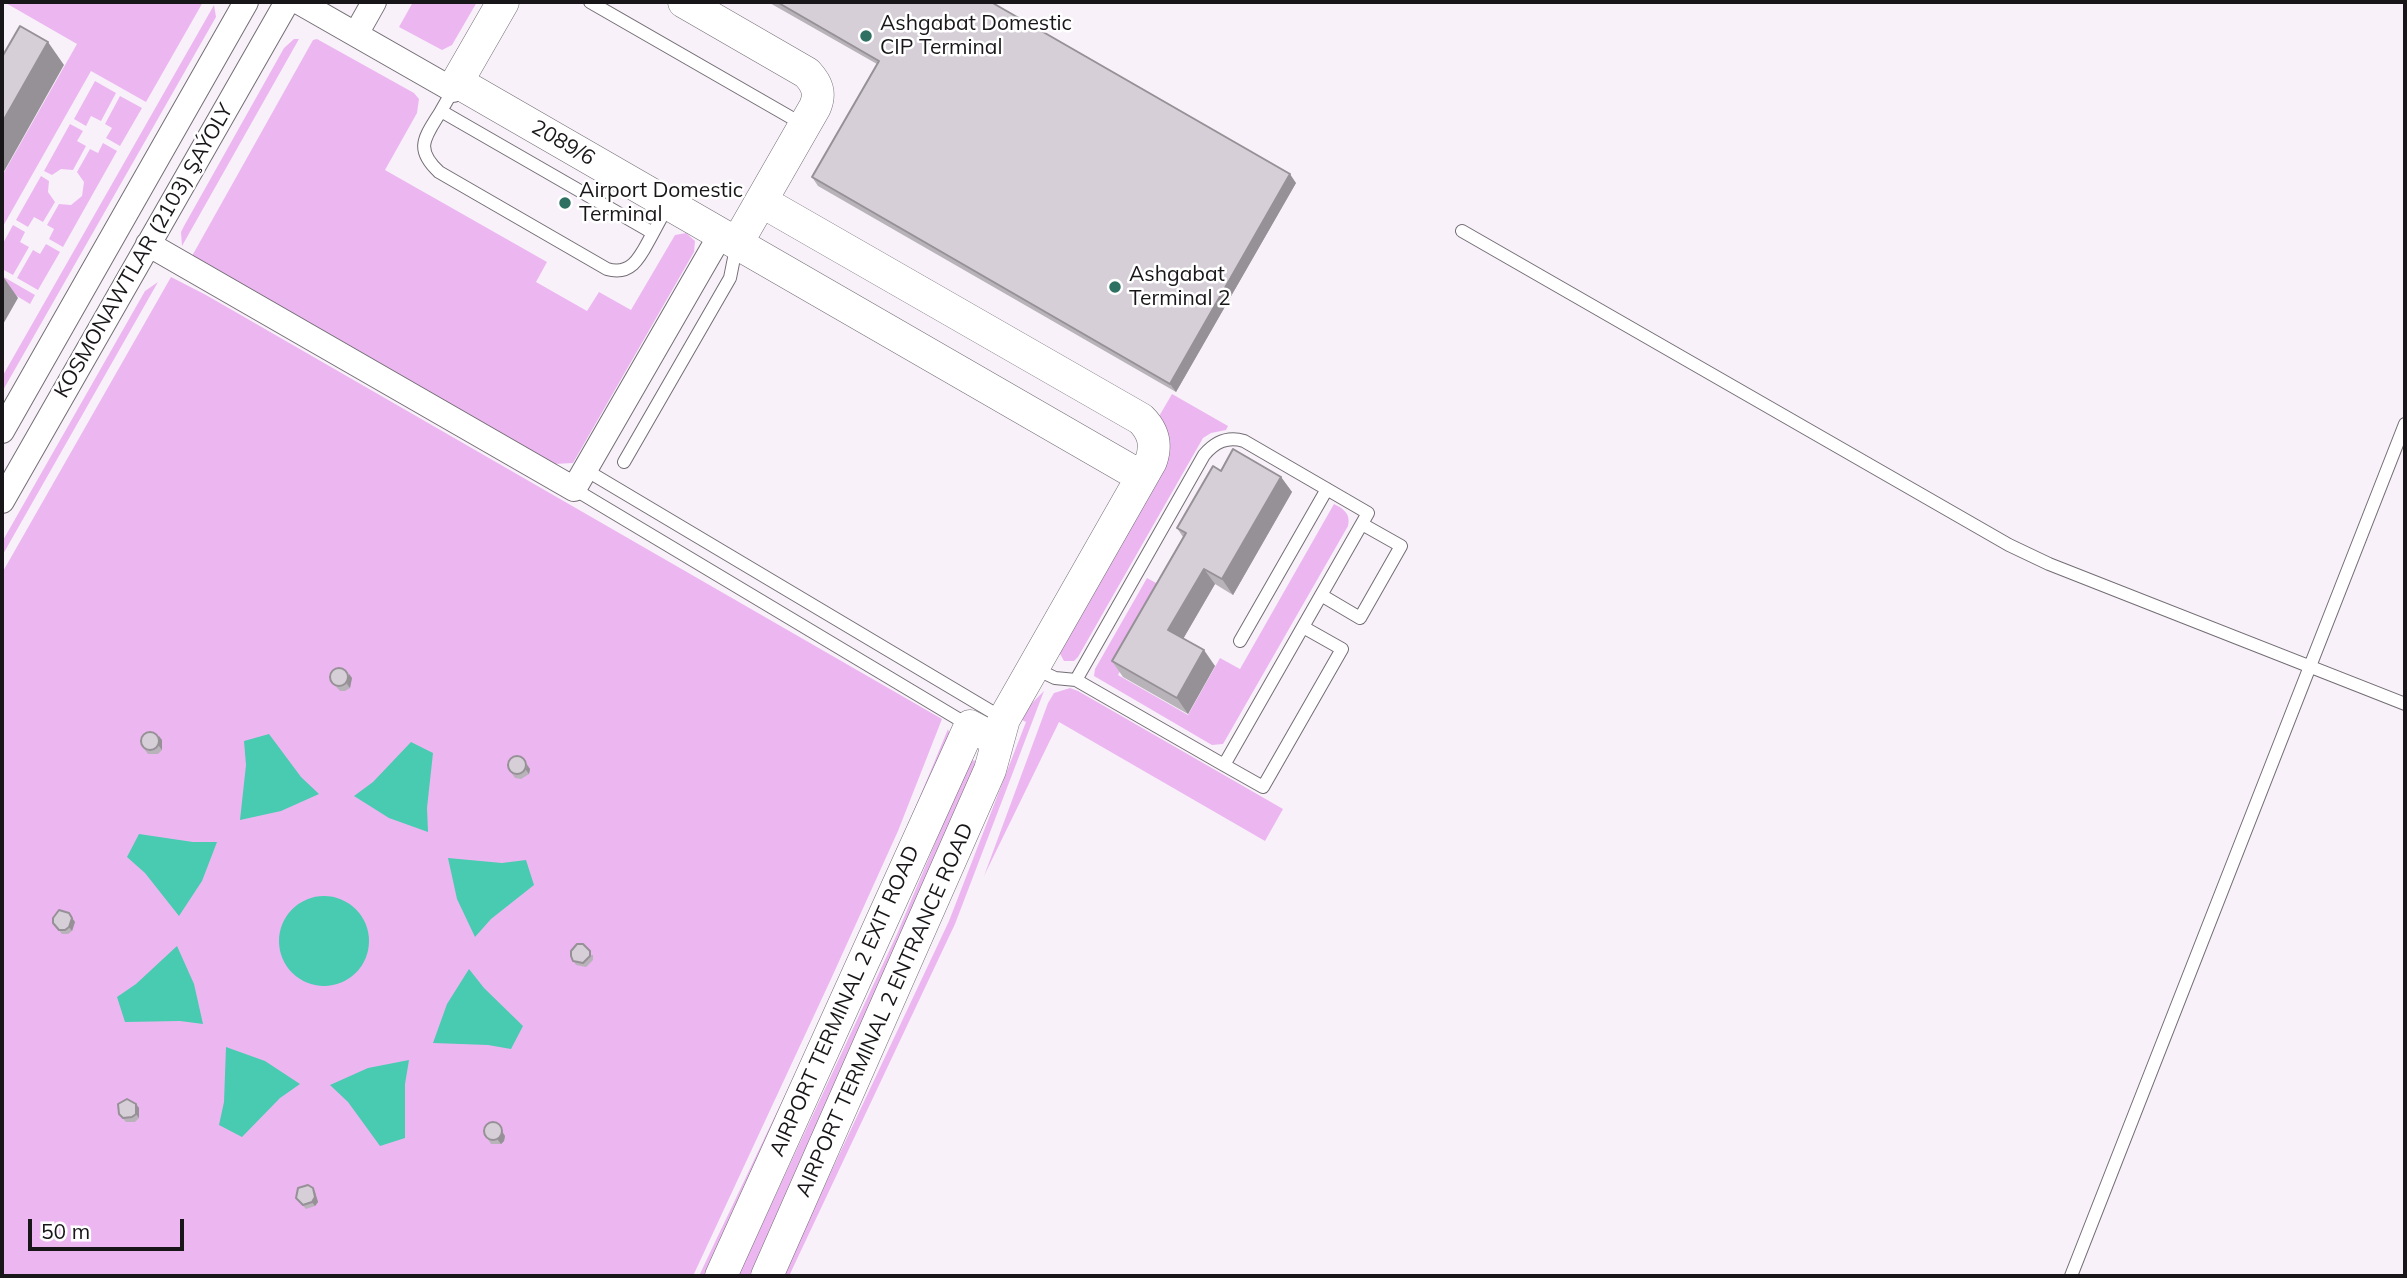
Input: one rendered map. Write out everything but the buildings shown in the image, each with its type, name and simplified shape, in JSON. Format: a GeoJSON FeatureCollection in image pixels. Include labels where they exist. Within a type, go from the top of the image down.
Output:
{"type":"FeatureCollection","features":[{"type":"Feature","properties":{"kind":"street","name":"KOSMONAWTLAR (2103) ŞAÝOLY"},"geometry":{"type":"LineString","coordinates":[[2,431],[246,2]]}},
{"type":"Feature","properties":{"kind":"street","name":"KOSMONAWTLAR (2103) ŞAÝOLY"},"geometry":{"type":"LineString","coordinates":[[2,501],[287,2]]}},
{"type":"Feature","properties":{"kind":"street"},"geometry":{"type":"LineString","coordinates":[[299,2],[356,34],[450,94],[503,2]]}},
{"type":"Feature","properties":{"kind":"street"},"geometry":{"type":"LineString","coordinates":[[356,34],[374,2]]}},
{"type":"Feature","properties":{"kind":"street"},"geometry":{"type":"LineString","coordinates":[[148,244],[579,479],[729,239],[761,201],[818,100],[818,89],[807,73],[684,2]]}},
{"type":"Feature","properties":{"kind":"street","name":"2089/6"},"geometry":{"type":"LineString","coordinates":[[450,94],[669,204],[1142,477]]}},
{"type":"Feature","properties":{"kind":"street","name":"AIRPORT TERMINAL 2 ENTRANCE ROAD"},"geometry":{"type":"LineString","coordinates":[[761,201],[1141,419],[1150,430],[1154,443],[1153,457],[1033,667],[1001,730],[990,770],[767,1276]]}},
{"type":"Feature","properties":{"kind":"street"},"geometry":{"type":"LineString","coordinates":[[970,726],[1001,730]]}},
{"type":"Feature","properties":{"kind":"street","name":"AIRPORT TERMINAL 2 EXIT ROAD"},"geometry":{"type":"LineString","coordinates":[[721,1276],[970,726]]}},
{"type":"Feature","properties":{"kind":"lane"},"geometry":{"type":"LineString","coordinates":[[590,2],[804,125]]}},
{"type":"Feature","properties":{"kind":"lane"},"geometry":{"type":"LineString","coordinates":[[653,233],[450,94],[424,140],[425,157],[439,172],[607,269],[622,272],[635,263],[653,233],[669,204]]}},
{"type":"Feature","properties":{"kind":"lane"},"geometry":{"type":"LineString","coordinates":[[1462,231],[2009,545],[2049,564],[2405,705]]}},
{"type":"Feature","properties":{"kind":"lane"},"geometry":{"type":"LineString","coordinates":[[624,462],[730,278],[729,239]]}},
{"type":"Feature","properties":{"kind":"lane"},"geometry":{"type":"LineString","coordinates":[[2071,1276],[2405,424]]}},
{"type":"Feature","properties":{"kind":"lane"},"geometry":{"type":"LineString","coordinates":[[1076,680],[1204,455],[1216,443],[1229,438],[1244,441],[1368,513],[1224,765]]}},
{"type":"Feature","properties":{"kind":"lane"},"geometry":{"type":"LineString","coordinates":[[579,479],[970,726]]}},
{"type":"Feature","properties":{"kind":"lane"},"geometry":{"type":"LineString","coordinates":[[579,479],[1001,730]]}},
{"type":"Feature","properties":{"kind":"lane"},"geometry":{"type":"LineString","coordinates":[[1240,641],[1327,489]]}},
{"type":"Feature","properties":{"kind":"lane"},"geometry":{"type":"LineString","coordinates":[[1321,595],[1360,618],[1401,546],[1362,524]]}},
{"type":"Feature","properties":{"kind":"lane"},"geometry":{"type":"LineString","coordinates":[[1033,667],[1055,678],[1076,680],[1263,787],[1342,649],[1303,626]]}},
{"type":"Feature","properties":{"kind":"shaded area"},"geometry":{"type":"Polygon","coordinates":[[[4,2],[203,2],[146,102],[91,71],[2,228],[2,176],[77,44],[4,2]]]}},
{"type":"Feature","properties":{"kind":"shaded area"},"geometry":{"type":"Polygon","coordinates":[[[413,2],[477,2],[452,45],[442,50],[399,27],[413,2]]]}},
{"type":"Feature","properties":{"kind":"shaded area"},"geometry":{"type":"Polygon","coordinates":[[[214,5],[216,17],[2,392],[2,377],[214,5]]]}},
{"type":"Feature","properties":{"kind":"shaded area"},"geometry":{"type":"Polygon","coordinates":[[[294,39],[299,39],[182,246],[181,232],[184,226],[284,48],[294,39]]]}},
{"type":"Feature","properties":{"kind":"shaded area"},"geometry":{"type":"Polygon","coordinates":[[[317,39],[414,93],[419,99],[417,113],[385,170],[547,262],[536,282],[587,311],[599,292],[631,310],[675,235],[686,233],[695,241],[694,252],[573,463],[554,464],[192,256],[313,40],[317,39]]]}},
{"type":"Feature","properties":{"kind":"shaded area"},"geometry":{"type":"Polygon","coordinates":[[[95,81],[116,93],[101,121],[91,116],[86,126],[74,119],[95,81]]]}},
{"type":"Feature","properties":{"kind":"shaded area"},"geometry":{"type":"Polygon","coordinates":[[[120,96],[142,108],[120,146],[106,138],[112,128],[105,124],[120,96]]]}},
{"type":"Feature","properties":{"kind":"shaded area"},"geometry":{"type":"Polygon","coordinates":[[[70,124],[83,131],[77,141],[86,146],[73,170],[61,169],[52,175],[44,171],[70,124]]]}},
{"type":"Feature","properties":{"kind":"shaded area"},"geometry":{"type":"Polygon","coordinates":[[[103,143],[117,151],[63,247],[49,239],[54,229],[47,225],[59,204],[71,205],[82,196],[84,182],[77,172],[90,149],[98,153],[103,143]]]}},
{"type":"Feature","properties":{"kind":"shaded area"},"geometry":{"type":"Polygon","coordinates":[[[41,176],[49,181],[48,192],[55,202],[43,222],[34,217],[28,227],[16,220],[41,176]]]}},
{"type":"Feature","properties":{"kind":"shaded area"},"geometry":{"type":"Polygon","coordinates":[[[13,225],[25,232],[20,242],[29,247],[13,275],[2,269],[2,245],[13,225]]]}},
{"type":"Feature","properties":{"kind":"shaded area"},"geometry":{"type":"Polygon","coordinates":[[[46,244],[60,252],[38,290],[17,278],[33,250],[40,254],[46,244]]]}},
{"type":"Feature","properties":{"kind":"shaded area"},"geometry":{"type":"Polygon","coordinates":[[[2,276],[35,295],[30,304],[2,287],[2,276]]]}},
{"type":"Feature","properties":{"kind":"shaded area"},"geometry":{"type":"Polygon","coordinates":[[[171,277],[942,719],[898,831],[693,1276],[2,1276],[2,573],[171,277]]]}},
{"type":"Feature","properties":{"kind":"shaded area"},"geometry":{"type":"Polygon","coordinates":[[[158,282],[2,556],[2,542],[145,291],[158,282]]]}},
{"type":"Feature","properties":{"kind":"shaded area"},"geometry":{"type":"Polygon","coordinates":[[[1172,394],[1228,426],[1226,430],[1203,438],[1078,657],[1074,661],[1064,661],[1059,652],[1158,418],[1172,394]]]}},
{"type":"Feature","properties":{"kind":"shaded area"},"geometry":{"type":"Polygon","coordinates":[[[1334,504],[1346,512],[1348,526],[1223,744],[1212,745],[1094,676],[1095,669],[1147,578],[1167,589],[1118,675],[1188,715],[1220,658],[1240,669],[1334,504]]]}},
{"type":"Feature","properties":{"kind":"shaded area"},"geometry":{"type":"Polygon","coordinates":[[[1070,688],[1283,809],[1265,841],[1059,722],[984,876],[1048,703],[1054,693],[1070,688]]]}},
{"type":"Feature","properties":{"kind":"shaded area"},"geometry":{"type":"Polygon","coordinates":[[[1044,691],[955,924],[789,1276],[782,1276],[949,921],[1026,722],[1022,720],[1030,705],[1044,691]]]}},
{"type":"Feature","properties":{"kind":"shaded area"},"geometry":{"type":"Polygon","coordinates":[[[948,729],[951,738],[863,942],[707,1276],[699,1276],[858,936],[948,729]]]}},
{"type":"Feature","properties":{"kind":"shaded area"},"geometry":{"type":"Polygon","coordinates":[[[269,734],[301,777],[319,794],[281,811],[240,820],[246,765],[244,741],[269,734]]]}},
{"type":"Feature","properties":{"kind":"shaded area"},"geometry":{"type":"Polygon","coordinates":[[[411,742],[433,753],[427,808],[428,832],[389,818],[354,796],[373,782],[411,742]]]}},
{"type":"Feature","properties":{"kind":"shaded area"},"geometry":{"type":"Polygon","coordinates":[[[970,760],[977,761],[845,1076],[751,1276],[738,1276],[897,934],[970,760]]]}},
{"type":"Feature","properties":{"kind":"shaded area"},"geometry":{"type":"Polygon","coordinates":[[[139,834],[193,842],[217,842],[202,881],[179,916],[145,873],[127,857],[139,834]]]}},
{"type":"Feature","properties":{"kind":"shaded area"},"geometry":{"type":"Polygon","coordinates":[[[448,858],[502,863],[526,860],[534,885],[491,919],[475,937],[457,899],[448,858]]]}},
{"type":"Feature","properties":{"kind":"shaded area"},"geometry":{"type":"Polygon","coordinates":[[[324,896],[341,899],[356,909],[366,924],[369,941],[366,958],[356,973],[341,983],[324,986],[307,983],[292,973],[282,958],[279,941],[282,924],[292,909],[307,899],[324,896]]]}},
{"type":"Feature","properties":{"kind":"shaded area"},"geometry":{"type":"Polygon","coordinates":[[[177,946],[194,984],[203,1024],[180,1021],[125,1022],[117,997],[136,984],[177,946]]]}},
{"type":"Feature","properties":{"kind":"shaded area"},"geometry":{"type":"Polygon","coordinates":[[[469,969],[484,988],[523,1026],[511,1049],[488,1045],[433,1043],[447,1004],[469,969]]]}},
{"type":"Feature","properties":{"kind":"shaded area"},"geometry":{"type":"Polygon","coordinates":[[[226,1047],[265,1061],[300,1084],[280,1098],[242,1137],[219,1125],[224,1102],[226,1047]]]}},
{"type":"Feature","properties":{"kind":"shaded area"},"geometry":{"type":"Polygon","coordinates":[[[409,1060],[405,1084],[405,1138],[380,1146],[348,1102],[330,1085],[368,1068],[409,1060]]]}},
{"type":"Feature","properties":{"kind":"place","name":"Ashgabat Domestic CIP Terminal"},"geometry":{"type":"Point","coordinates":[866,36]}},
{"type":"Feature","properties":{"kind":"place","name":"Airport Domestic Terminal"},"geometry":{"type":"Point","coordinates":[565,203]}},
{"type":"Feature","properties":{"kind":"place","name":"Ashgabat Terminal 2"},"geometry":{"type":"Point","coordinates":[1115,287]}}]}
